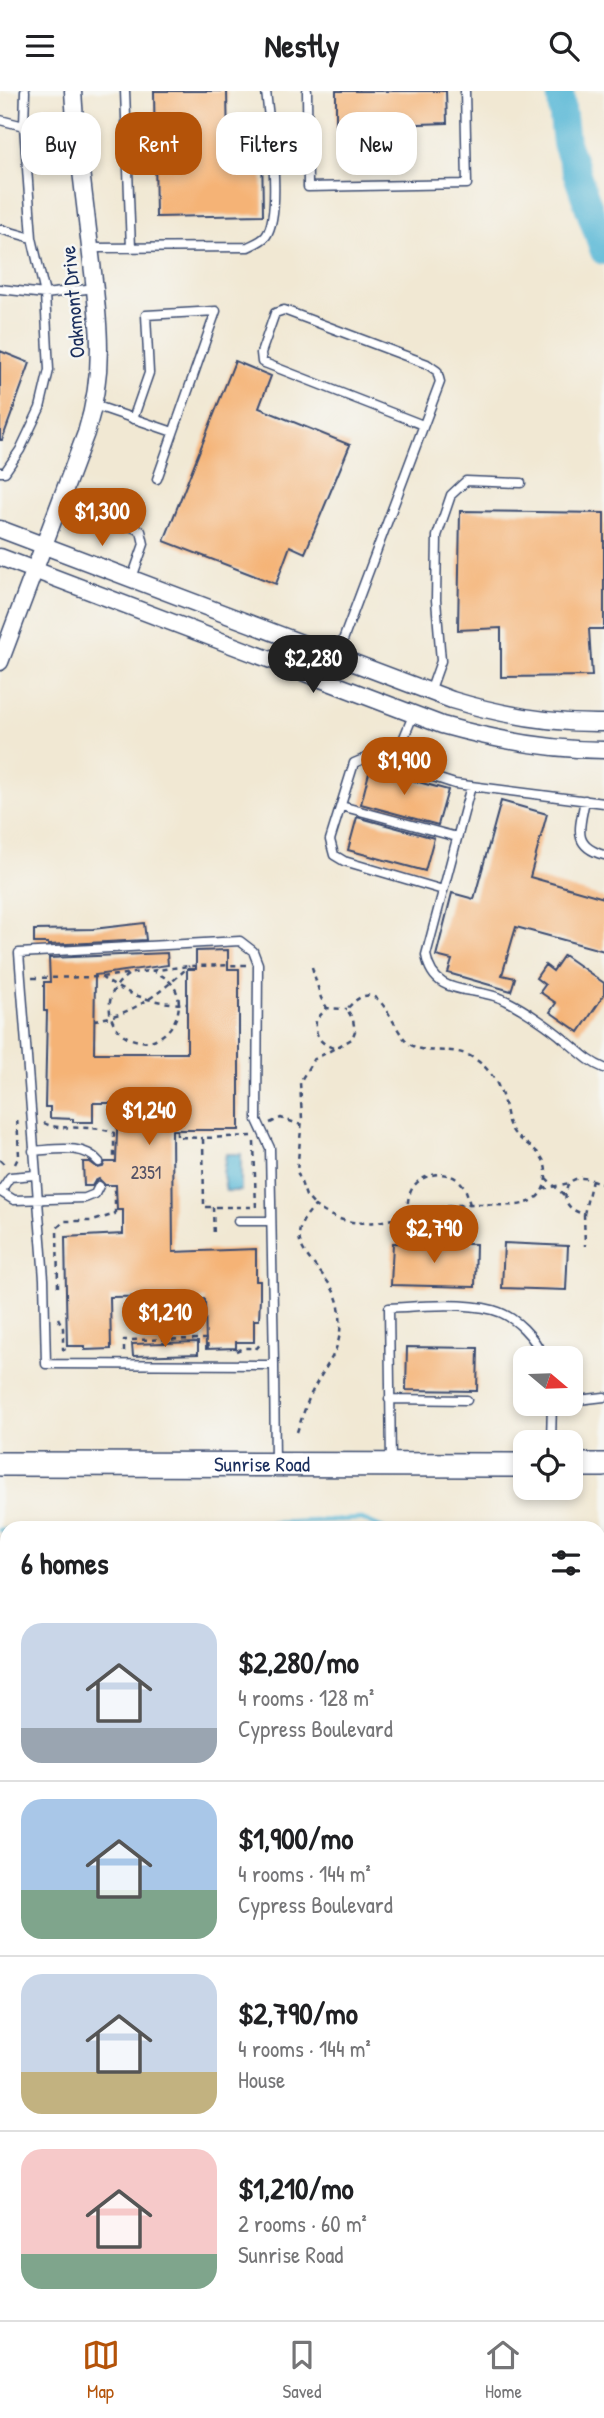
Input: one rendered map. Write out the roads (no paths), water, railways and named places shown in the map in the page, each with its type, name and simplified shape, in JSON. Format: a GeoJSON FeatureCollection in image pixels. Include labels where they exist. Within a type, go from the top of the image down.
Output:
{"type":"FeatureCollection","features":[{"type":"Feature","properties":{"kind":"main road","name":"Sunrise Road"},"geometry":{"type":"LineString","coordinates":[[0,1464],[513,1465]]}},
{"type":"Feature","properties":{"kind":"main road"},"geometry":{"type":"LineString","coordinates":[[583,1465],[604,1465]]}},
{"type":"Feature","properties":{"kind":"street","name":"Oakmont Drive"},"geometry":{"type":"LineString","coordinates":[[74,91],[75,112]]}},
{"type":"Feature","properties":{"kind":"street","name":"Oakmont Drive"},"geometry":{"type":"LineString","coordinates":[[0,662],[45,546],[94,405],[100,328],[81,175]]}},
{"type":"Feature","properties":{"kind":"street"},"geometry":{"type":"LineString","coordinates":[[0,529],[430,692],[498,714],[544,721],[604,723]]}},
{"type":"Feature","properties":{"kind":"street"},"geometry":{"type":"LineString","coordinates":[[0,558],[442,725],[492,739],[540,747],[604,750]]}},
{"type":"Feature","properties":{"kind":"lane"},"geometry":{"type":"LineString","coordinates":[[24,112],[25,91]]}},
{"type":"Feature","properties":{"kind":"lane"},"geometry":{"type":"LineString","coordinates":[[125,91],[131,248]]}},
{"type":"Feature","properties":{"kind":"lane"},"geometry":{"type":"LineString","coordinates":[[90,249],[248,247],[265,238],[272,222],[273,185],[266,91]]}},
{"type":"Feature","properties":{"kind":"lane"},"geometry":{"type":"LineString","coordinates":[[307,91],[308,187],[467,184],[465,91]]}},
{"type":"Feature","properties":{"kind":"lane"},"geometry":{"type":"LineString","coordinates":[[0,120],[21,125]]}},
{"type":"Feature","properties":{"kind":"lane"},"geometry":{"type":"LineString","coordinates":[[0,472],[5,472],[20,450],[40,408],[49,370],[45,294],[32,238],[28,175]]}},
{"type":"Feature","properties":{"kind":"lane"},"geometry":{"type":"LineString","coordinates":[[0,229],[32,238]]}},
{"type":"Feature","properties":{"kind":"lane"},"geometry":{"type":"LineString","coordinates":[[0,289],[45,294],[95,288]]}},
{"type":"Feature","properties":{"kind":"lane"},"geometry":{"type":"LineString","coordinates":[[337,656],[440,382],[437,371],[428,364],[284,310],[275,313],[261,353],[262,362],[423,425]]}},
{"type":"Feature","properties":{"kind":"lane"},"geometry":{"type":"LineString","coordinates":[[133,419],[149,373],[146,315],[216,311],[157,479]]}},
{"type":"Feature","properties":{"kind":"lane"},"geometry":{"type":"LineString","coordinates":[[94,405],[173,432]]}},
{"type":"Feature","properties":{"kind":"lane"},"geometry":{"type":"LineString","coordinates":[[430,692],[441,661],[436,600],[437,536],[451,495],[466,481],[521,483]]}},
{"type":"Feature","properties":{"kind":"lane"},"geometry":{"type":"LineString","coordinates":[[104,515],[141,531],[144,544],[132,578]]}},
{"type":"Feature","properties":{"kind":"lane"},"geometry":{"type":"LineString","coordinates":[[393,764],[414,713]]}},
{"type":"Feature","properties":{"kind":"lane"},"geometry":{"type":"LineString","coordinates":[[443,890],[344,861],[334,855],[330,840],[354,763],[366,758],[454,784],[604,803]]}},
{"type":"Feature","properties":{"kind":"lane"},"geometry":{"type":"LineString","coordinates":[[471,786],[426,954],[428,968],[434,978],[445,985],[506,1000],[565,1039],[586,1060],[604,1068]]}},
{"type":"Feature","properties":{"kind":"lane"},"geometry":{"type":"LineString","coordinates":[[585,800],[580,829],[581,841],[590,851],[604,855]]}},
{"type":"Feature","properties":{"kind":"lane"},"geometry":{"type":"LineString","coordinates":[[341,806],[457,837]]}},
{"type":"Feature","properties":{"kind":"lane"},"geometry":{"type":"LineString","coordinates":[[274,1365],[46,1364],[44,1279],[19,953],[240,940],[253,951],[258,964],[257,1120],[270,1148],[274,1365],[275,1464]]}},
{"type":"Feature","properties":{"kind":"lane"},"geometry":{"type":"LineString","coordinates":[[33,1151],[80,1150],[93,1154],[99,1162]]}},
{"type":"Feature","properties":{"kind":"lane"},"geometry":{"type":"LineString","coordinates":[[35,1175],[10,1177],[0,1192],[14,1200],[85,1198],[95,1194],[99,1186]]}},
{"type":"Feature","properties":{"kind":"lane"},"geometry":{"type":"LineString","coordinates":[[239,1221],[271,1221]]}},
{"type":"Feature","properties":{"kind":"lane"},"geometry":{"type":"LineString","coordinates":[[391,1465],[388,1308],[458,1306],[495,1310],[519,1324],[538,1346]]}},
{"type":"Feature","properties":{"kind":"lane"},"geometry":{"type":"LineString","coordinates":[[583,1399],[604,1397]]}},
{"type":"Feature","properties":{"kind":"lane"},"geometry":{"type":"LineString","coordinates":[[389,1399],[467,1400]]}},
{"type":"Feature","properties":{"kind":"water"},"geometry":{"type":"Polygon","coordinates":[[[226,1154],[241,1154],[241,1191],[226,1191],[223,1174],[226,1154]]]}},
{"type":"Feature","properties":{"kind":"waterway"},"geometry":{"type":"LineString","coordinates":[[560,91],[566,143],[604,251]]}},
{"type":"Feature","properties":{"kind":"waterway"},"geometry":{"type":"LineString","coordinates":[[318,1521],[367,1521]]}}]}
